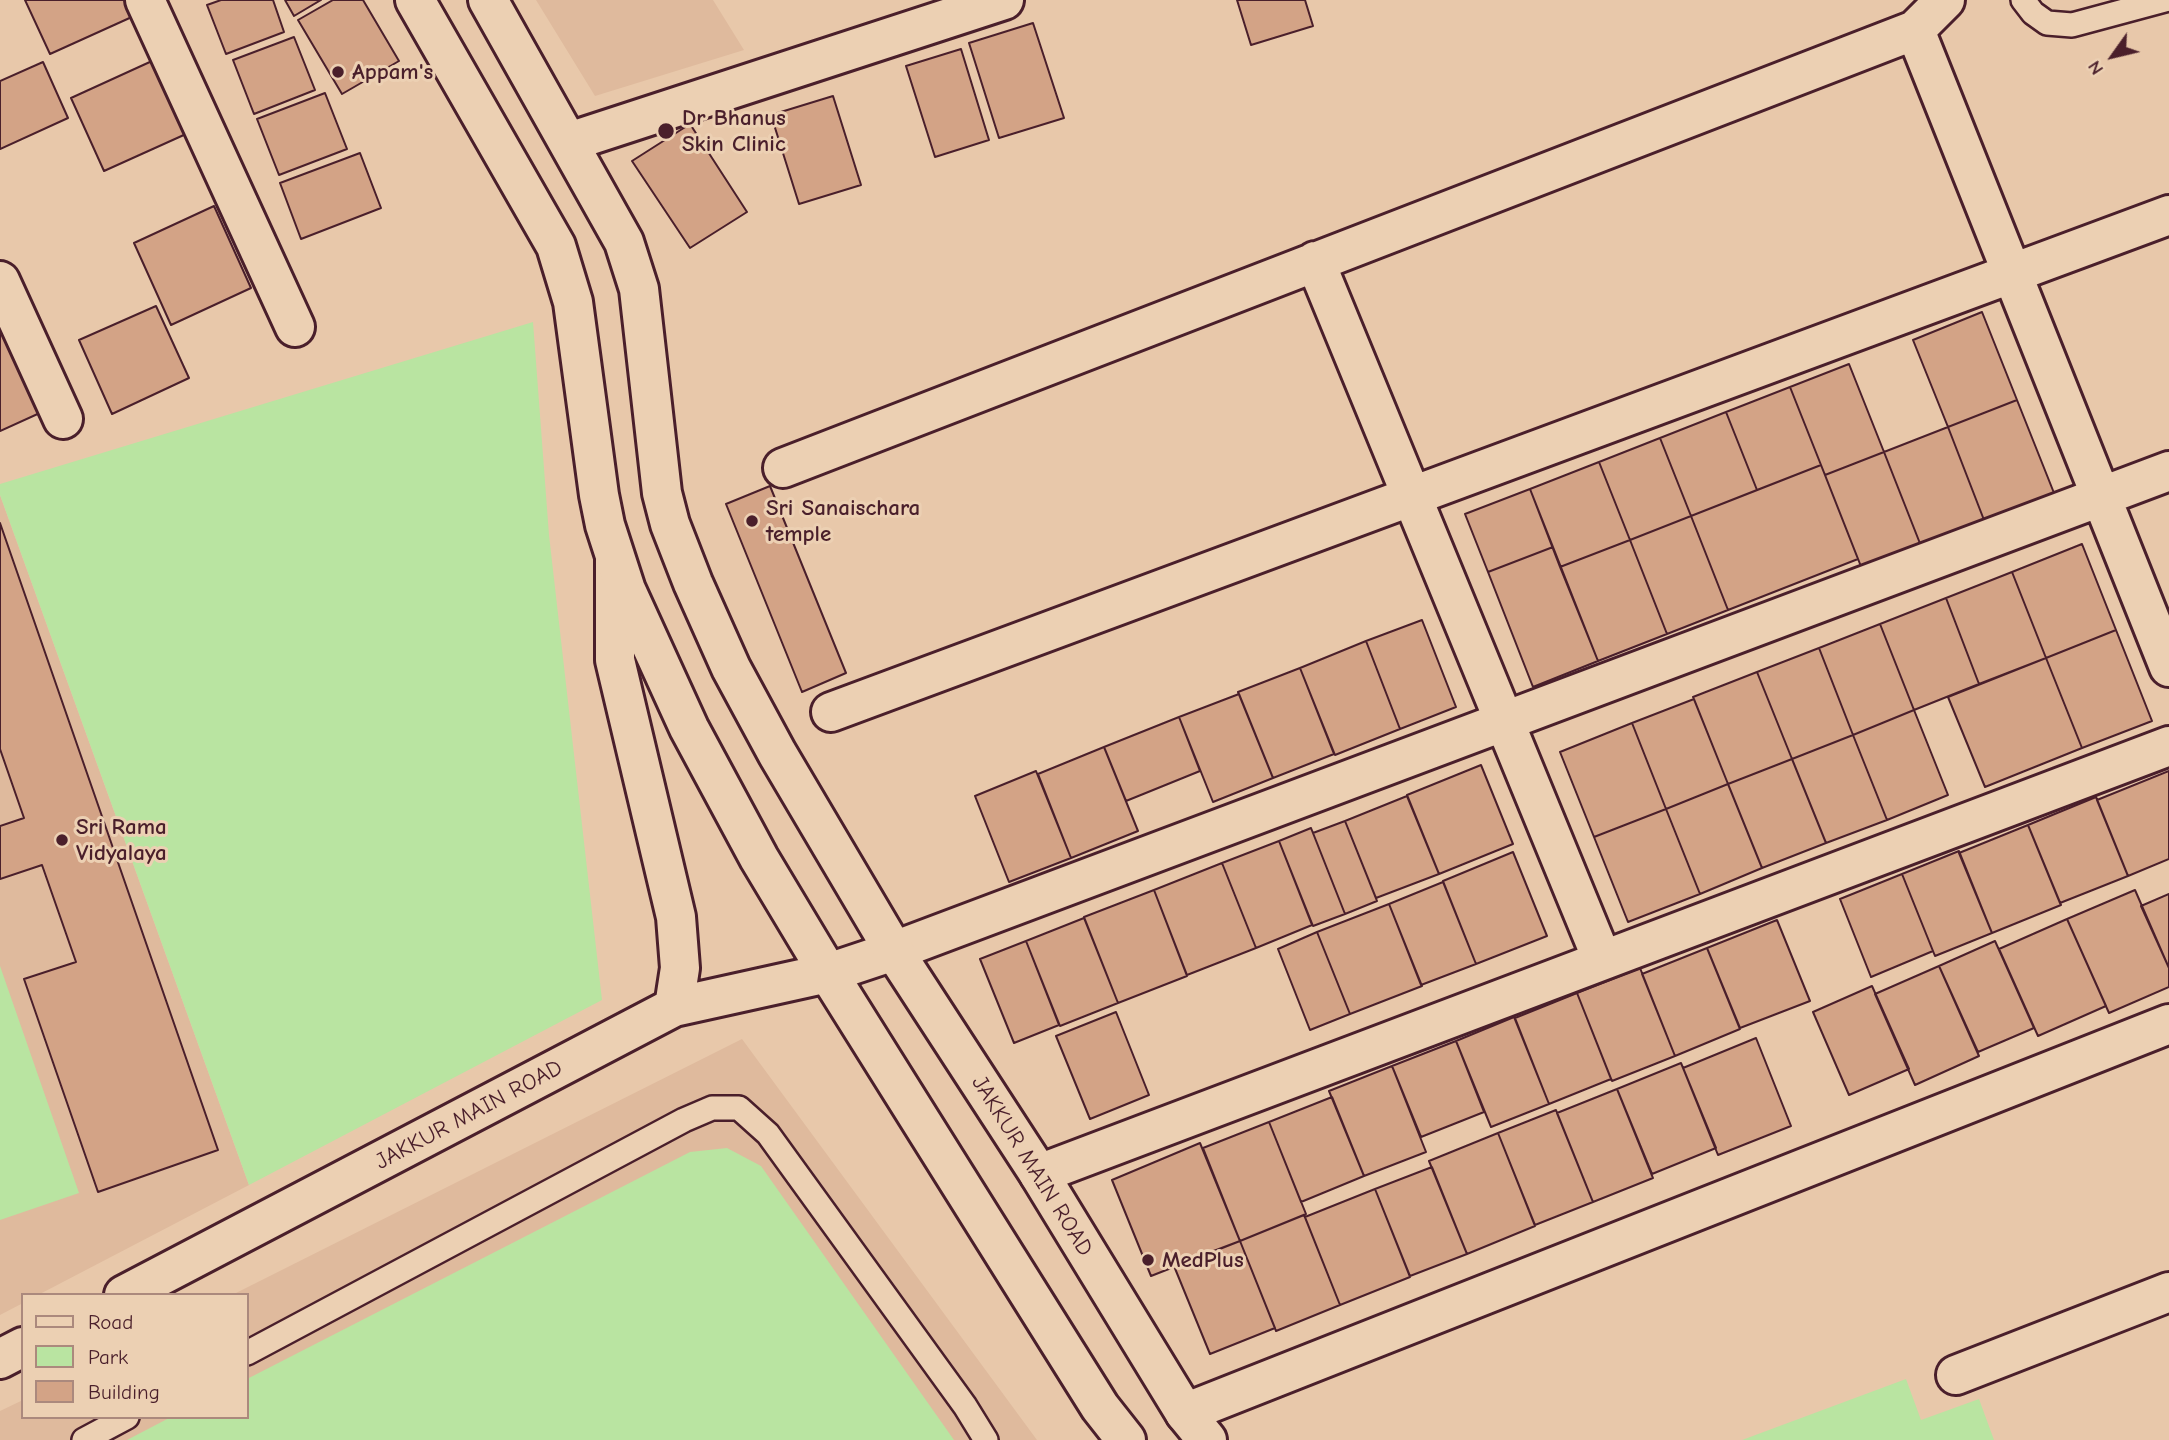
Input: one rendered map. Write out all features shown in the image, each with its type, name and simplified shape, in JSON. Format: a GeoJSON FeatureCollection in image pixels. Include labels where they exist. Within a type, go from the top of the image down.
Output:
{"type":"FeatureCollection","features":[{"type":"Feature","properties":{"kind":"street"},"geometry":{"type":"LineString","coordinates":[[145,0],[295,327]]}},
{"type":"Feature","properties":{"kind":"street"},"geometry":{"type":"LineString","coordinates":[[415,0],[556,246],[573,302],[599,495],[615,558],[626,590],[689,728],[759,858],[828,973],[1100,1407],[1126,1440]]}},
{"type":"Feature","properties":{"kind":"street"},"geometry":{"type":"LineString","coordinates":[[488,0],[624,242],[639,289],[662,493],[670,524],[693,583],[731,667],[777,753],[894,951],[2169,471]]}},
{"type":"Feature","properties":{"kind":"street"},"geometry":{"type":"LineString","coordinates":[[569,142],[922,12],[1004,0]]}},
{"type":"Feature","properties":{"kind":"street"},"geometry":{"type":"LineString","coordinates":[[783,468],[1915,30],[1945,0]]}},
{"type":"Feature","properties":{"kind":"street"},"geometry":{"type":"LineString","coordinates":[[1915,30],[2169,667]]}},
{"type":"Feature","properties":{"kind":"street"},"geometry":{"type":"LineString","coordinates":[[831,712],[2169,215]]}},
{"type":"Feature","properties":{"kind":"street"},"geometry":{"type":"LineString","coordinates":[[1315,261],[1602,959]]}},
{"type":"Feature","properties":{"kind":"street"},"geometry":{"type":"LineString","coordinates":[[0,281],[63,419]]}},
{"type":"Feature","properties":{"kind":"street"},"geometry":{"type":"LineString","coordinates":[[615,558],[615,660],[676,917],[680,968],[674,1007]]}},
{"type":"Feature","properties":{"kind":"street"},"geometry":{"type":"LineString","coordinates":[[1039,1174],[2169,746]]}},
{"type":"Feature","properties":{"kind":"street","name":"JAKKUR MAIN ROAD"},"geometry":{"type":"LineString","coordinates":[[128,1293],[674,1007],[828,973],[894,951],[1039,1174],[1196,1427]]}},
{"type":"Feature","properties":{"kind":"street"},"geometry":{"type":"LineString","coordinates":[[1196,1427],[2169,1024]]}},
{"type":"Feature","properties":{"kind":"street"},"geometry":{"type":"LineString","coordinates":[[1956,1375],[2169,1292]]}},
{"type":"Feature","properties":{"kind":"street"},"geometry":{"type":"LineString","coordinates":[[0,1359],[21,1349]]}},
{"type":"Feature","properties":{"kind":"lane"},"geometry":{"type":"LineString","coordinates":[[2023,0],[2033,13],[2047,23],[2072,25],[2165,0]]}},
{"type":"Feature","properties":{"kind":"lane"},"geometry":{"type":"LineString","coordinates":[[248,1352],[684,1120],[712,1108],[739,1108],[768,1134],[965,1406],[986,1440]]}},
{"type":"Feature","properties":{"kind":"lane"},"geometry":{"type":"LineString","coordinates":[[84,1440],[123,1419]]}},
{"type":"Feature","properties":{"kind":"shaded area"},"geometry":{"type":"Polygon","coordinates":[[[536,0],[713,0],[744,50],[595,96],[536,0]]]}},
{"type":"Feature","properties":{"kind":"shaded area","name":"Sri Rama Vidyalaya"},"geometry":{"type":"Polygon","coordinates":[[[0,495],[249,1185],[42,1293],[21,1293],[21,1304],[0,1315],[0,495]]]}},
{"type":"Feature","properties":{"kind":"shaded area"},"geometry":{"type":"Polygon","coordinates":[[[742,1039],[1037,1440],[0,1440],[0,1411],[21,1401],[21,1419],[248,1419],[248,1293],[236,1293],[742,1039]]]}},
{"type":"Feature","properties":{"kind":"green space"},"geometry":{"type":"Polygon","coordinates":[[[533,322],[549,535],[602,1000],[249,1185],[0,495],[0,484],[533,322]]]}},
{"type":"Feature","properties":{"kind":"green space"},"geometry":{"type":"Polygon","coordinates":[[[0,966],[79,1193],[0,1220],[0,966]]]}},
{"type":"Feature","properties":{"kind":"green space"},"geometry":{"type":"Polygon","coordinates":[[[727,1148],[761,1166],[954,1440],[127,1440],[167,1419],[248,1419],[248,1378],[690,1152],[727,1148]]]}},
{"type":"Feature","properties":{"kind":"green space"},"geometry":{"type":"Polygon","coordinates":[[[1906,1379],[1921,1420],[1979,1399],[1994,1440],[1742,1440],[1906,1379]]]}},
{"type":"Feature","properties":{"kind":"building"},"geometry":{"type":"Polygon","coordinates":[[[25,0],[127,0],[134,16],[50,54],[25,0]]]}},
{"type":"Feature","properties":{"kind":"building"},"geometry":{"type":"Polygon","coordinates":[[[221,0],[273,0],[284,32],[226,54],[207,5],[221,0]]]}},
{"type":"Feature","properties":{"kind":"building"},"geometry":{"type":"Polygon","coordinates":[[[285,0],[321,0],[294,16],[285,0]]]}},
{"type":"Feature","properties":{"kind":"building"},"geometry":{"type":"Polygon","coordinates":[[[333,0],[363,0],[399,61],[342,94],[298,20],[333,0]]]}},
{"type":"Feature","properties":{"kind":"building"},"geometry":{"type":"Polygon","coordinates":[[[1237,0],[1305,0],[1313,26],[1251,45],[1237,0]]]}},
{"type":"Feature","properties":{"kind":"building"},"geometry":{"type":"Polygon","coordinates":[[[1033,23],[1064,118],[999,138],[969,43],[1033,23]]]}},
{"type":"Feature","properties":{"kind":"building"},"geometry":{"type":"Polygon","coordinates":[[[294,37],[315,90],[254,114],[233,60],[294,37]]]}},
{"type":"Feature","properties":{"kind":"building"},"geometry":{"type":"Polygon","coordinates":[[[961,49],[989,140],[935,157],[906,66],[961,49]]]}},
{"type":"Feature","properties":{"kind":"building"},"geometry":{"type":"Polygon","coordinates":[[[152,61],[186,134],[104,171],[71,98],[152,61]]]}},
{"type":"Feature","properties":{"kind":"building"},"geometry":{"type":"Polygon","coordinates":[[[43,62],[68,118],[0,149],[0,81],[43,62]]]}},
{"type":"Feature","properties":{"kind":"building"},"geometry":{"type":"Polygon","coordinates":[[[325,93],[347,149],[279,175],[257,119],[325,93]]]}},
{"type":"Feature","properties":{"kind":"building"},"geometry":{"type":"Polygon","coordinates":[[[833,96],[861,185],[799,204],[771,115],[833,96]]]}},
{"type":"Feature","properties":{"kind":"building"},"geometry":{"type":"Polygon","coordinates":[[[690,124],[747,212],[690,248],[632,161],[690,124]]]}},
{"type":"Feature","properties":{"kind":"building"},"geometry":{"type":"Polygon","coordinates":[[[360,153],[381,208],[301,239],[280,183],[360,153]]]}},
{"type":"Feature","properties":{"kind":"building"},"geometry":{"type":"Polygon","coordinates":[[[214,206],[251,288],[171,325],[134,243],[214,206]]]}},
{"type":"Feature","properties":{"kind":"building"},"geometry":{"type":"Polygon","coordinates":[[[156,306],[189,378],[112,414],[79,340],[156,306]]]}},
{"type":"Feature","properties":{"kind":"building"},"geometry":{"type":"Polygon","coordinates":[[[1982,312],[2017,400],[1948,427],[1913,340],[1982,312]]]}},
{"type":"Feature","properties":{"kind":"building"},"geometry":{"type":"Polygon","coordinates":[[[0,321],[42,412],[0,431],[0,321]]]}},
{"type":"Feature","properties":{"kind":"building"},"geometry":{"type":"Polygon","coordinates":[[[1849,364],[1884,452],[1825,475],[1790,387],[1849,364]]]}},
{"type":"Feature","properties":{"kind":"building"},"geometry":{"type":"Polygon","coordinates":[[[1790,387],[1821,465],[1757,490],[1726,412],[1790,387]]]}},
{"type":"Feature","properties":{"kind":"building"},"geometry":{"type":"Polygon","coordinates":[[[2017,400],[2054,493],[1984,520],[1948,427],[2017,400]]]}},
{"type":"Feature","properties":{"kind":"building"},"geometry":{"type":"Polygon","coordinates":[[[1726,412],[1757,490],[1691,516],[1660,438],[1726,412]]]}},
{"type":"Feature","properties":{"kind":"building"},"geometry":{"type":"Polygon","coordinates":[[[1948,427],[1984,520],[1921,546],[1884,452],[1948,427]]]}},
{"type":"Feature","properties":{"kind":"building"},"geometry":{"type":"Polygon","coordinates":[[[1660,438],[1691,516],[1630,540],[1599,462],[1660,438]]]}},
{"type":"Feature","properties":{"kind":"building"},"geometry":{"type":"Polygon","coordinates":[[[1884,452],[1921,546],[1862,569],[1825,475],[1884,452]]]}},
{"type":"Feature","properties":{"kind":"building"},"geometry":{"type":"Polygon","coordinates":[[[1599,462],[1630,540],[1560,567],[1530,489],[1599,462]]]}},
{"type":"Feature","properties":{"kind":"building"},"geometry":{"type":"Polygon","coordinates":[[[1821,465],[1858,559],[1728,610],[1691,516],[1821,465]]]}},
{"type":"Feature","properties":{"kind":"building"},"geometry":{"type":"Polygon","coordinates":[[[770,486],[846,673],[802,692],[726,504],[770,486]]]}},
{"type":"Feature","properties":{"kind":"building"},"geometry":{"type":"Polygon","coordinates":[[[1530,489],[1553,547],[1488,572],[1465,514],[1530,489]]]}},
{"type":"Feature","properties":{"kind":"building"},"geometry":{"type":"Polygon","coordinates":[[[1691,516],[1728,610],[1667,634],[1630,540],[1691,516]]]}},
{"type":"Feature","properties":{"kind":"building"},"geometry":{"type":"Polygon","coordinates":[[[0,523],[218,1150],[98,1192],[24,979],[76,962],[42,865],[0,879],[0,826],[24,818],[0,749],[0,523]]]}},
{"type":"Feature","properties":{"kind":"building"},"geometry":{"type":"Polygon","coordinates":[[[1630,540],[1667,634],[1598,661],[1560,567],[1630,540]]]}},
{"type":"Feature","properties":{"kind":"building"},"geometry":{"type":"Polygon","coordinates":[[[2082,544],[2116,630],[2046,658],[2012,572],[2082,544]]]}},
{"type":"Feature","properties":{"kind":"building"},"geometry":{"type":"Polygon","coordinates":[[[1553,547],[1598,661],[1533,687],[1488,572],[1553,547]]]}},
{"type":"Feature","properties":{"kind":"building"},"geometry":{"type":"Polygon","coordinates":[[[2012,572],[2046,658],[1979,684],[1946,598],[2012,572]]]}},
{"type":"Feature","properties":{"kind":"building"},"geometry":{"type":"Polygon","coordinates":[[[1946,598],[1979,684],[1914,710],[1880,624],[1946,598]]]}},
{"type":"Feature","properties":{"kind":"building"},"geometry":{"type":"Polygon","coordinates":[[[1422,620],[1456,707],[1400,729],[1366,641],[1422,620]]]}},
{"type":"Feature","properties":{"kind":"building"},"geometry":{"type":"Polygon","coordinates":[[[1880,624],[1914,710],[1853,735],[1819,648],[1880,624]]]}},
{"type":"Feature","properties":{"kind":"building"},"geometry":{"type":"Polygon","coordinates":[[[2116,630],[2152,721],[2082,748],[2046,658],[2116,630]]]}},
{"type":"Feature","properties":{"kind":"building"},"geometry":{"type":"Polygon","coordinates":[[[1366,641],[1400,729],[1335,755],[1300,668],[1366,641]]]}},
{"type":"Feature","properties":{"kind":"building"},"geometry":{"type":"Polygon","coordinates":[[[1819,648],[1853,735],[1792,759],[1757,672],[1819,648]]]}},
{"type":"Feature","properties":{"kind":"building"},"geometry":{"type":"Polygon","coordinates":[[[2046,658],[2082,748],[1985,787],[1948,697],[2046,658]]]}},
{"type":"Feature","properties":{"kind":"building"},"geometry":{"type":"Polygon","coordinates":[[[1300,668],[1334,754],[1273,778],[1238,692],[1300,668]]]}},
{"type":"Feature","properties":{"kind":"building"},"geometry":{"type":"Polygon","coordinates":[[[1757,672],[1792,759],[1728,784],[1693,697],[1757,672]]]}},
{"type":"Feature","properties":{"kind":"building"},"geometry":{"type":"Polygon","coordinates":[[[1239,694],[1273,778],[1213,802],[1179,717],[1239,694]]]}},
{"type":"Feature","properties":{"kind":"building"},"geometry":{"type":"Polygon","coordinates":[[[1694,699],[1728,784],[1666,809],[1632,723],[1694,699]]]}},
{"type":"Feature","properties":{"kind":"building"},"geometry":{"type":"Polygon","coordinates":[[[1914,710],[1948,795],[1887,820],[1853,735],[1914,710]]]}},
{"type":"Feature","properties":{"kind":"building"},"geometry":{"type":"Polygon","coordinates":[[[1179,717],[1200,771],[1126,801],[1104,747],[1179,717]]]}},
{"type":"Feature","properties":{"kind":"building"},"geometry":{"type":"Polygon","coordinates":[[[1632,723],[1666,809],[1594,837],[1560,752],[1632,723]]]}},
{"type":"Feature","properties":{"kind":"building"},"geometry":{"type":"Polygon","coordinates":[[[1853,735],[1887,820],[1826,843],[1792,759],[1853,735]]]}},
{"type":"Feature","properties":{"kind":"building"},"geometry":{"type":"Polygon","coordinates":[[[1104,747],[1138,831],[1071,858],[1038,774],[1104,747]]]}},
{"type":"Feature","properties":{"kind":"building"},"geometry":{"type":"Polygon","coordinates":[[[1792,759],[1826,843],[1762,868],[1728,784],[1792,759]]]}},
{"type":"Feature","properties":{"kind":"building"},"geometry":{"type":"Polygon","coordinates":[[[1481,765],[1513,844],[1439,874],[1407,795],[1481,765]]]}},
{"type":"Feature","properties":{"kind":"building"},"geometry":{"type":"Polygon","coordinates":[[[1036,771],[1071,858],[1009,882],[975,796],[1036,771]]]}},
{"type":"Feature","properties":{"kind":"building"},"geometry":{"type":"Polygon","coordinates":[[[2169,771],[2169,859],[2128,876],[2097,800],[2169,771]]]}},
{"type":"Feature","properties":{"kind":"building"},"geometry":{"type":"Polygon","coordinates":[[[1728,784],[1762,868],[1700,894],[1666,809],[1728,784]]]}},
{"type":"Feature","properties":{"kind":"building"},"geometry":{"type":"Polygon","coordinates":[[[1407,796],[1439,874],[1376,898],[1345,821],[1407,796]]]}},
{"type":"Feature","properties":{"kind":"building"},"geometry":{"type":"Polygon","coordinates":[[[2096,797],[2128,876],[2060,903],[2028,825],[2096,797]]]}},
{"type":"Feature","properties":{"kind":"building"},"geometry":{"type":"Polygon","coordinates":[[[1666,809],[1700,894],[1628,922],[1594,837],[1666,809]]]}},
{"type":"Feature","properties":{"kind":"building"},"geometry":{"type":"Polygon","coordinates":[[[1345,821],[1377,901],[1345,914],[1313,833],[1345,821]]]}},
{"type":"Feature","properties":{"kind":"building"},"geometry":{"type":"Polygon","coordinates":[[[2028,825],[2061,905],[1992,933],[1959,853],[2028,825]]]}},
{"type":"Feature","properties":{"kind":"building"},"geometry":{"type":"Polygon","coordinates":[[[1311,828],[1345,914],[1313,926],[1279,841],[1311,828]]]}},
{"type":"Feature","properties":{"kind":"building"},"geometry":{"type":"Polygon","coordinates":[[[1279,841],[1312,925],[1256,948],[1222,863],[1279,841]]]}},
{"type":"Feature","properties":{"kind":"building"},"geometry":{"type":"Polygon","coordinates":[[[1959,851],[1992,933],[1935,956],[1902,874],[1959,851]]]}},
{"type":"Feature","properties":{"kind":"building"},"geometry":{"type":"Polygon","coordinates":[[[1513,852],[1547,936],[1476,964],[1443,881],[1513,852]]]}},
{"type":"Feature","properties":{"kind":"building"},"geometry":{"type":"Polygon","coordinates":[[[1222,863],[1256,948],[1187,975],[1154,890],[1222,863]]]}},
{"type":"Feature","properties":{"kind":"building"},"geometry":{"type":"Polygon","coordinates":[[[1902,874],[1933,951],[1871,977],[1840,899],[1902,874]]]}},
{"type":"Feature","properties":{"kind":"building"},"geometry":{"type":"Polygon","coordinates":[[[1443,882],[1476,964],[1421,985],[1389,904],[1443,882]]]}},
{"type":"Feature","properties":{"kind":"building"},"geometry":{"type":"Polygon","coordinates":[[[1154,890],[1187,976],[1118,1003],[1084,917],[1154,890]]]}},
{"type":"Feature","properties":{"kind":"building"},"geometry":{"type":"Polygon","coordinates":[[[2135,890],[2169,968],[2169,987],[2109,1013],[2067,919],[2135,890]]]}},
{"type":"Feature","properties":{"kind":"building"},"geometry":{"type":"Polygon","coordinates":[[[2169,894],[2169,968],[2141,906],[2169,894]]]}},
{"type":"Feature","properties":{"kind":"building"},"geometry":{"type":"Polygon","coordinates":[[[1389,904],[1422,986],[1350,1014],[1317,932],[1389,904]]]}},
{"type":"Feature","properties":{"kind":"building"},"geometry":{"type":"Polygon","coordinates":[[[1084,918],[1118,1003],[1060,1026],[1026,941],[1084,918]]]}},
{"type":"Feature","properties":{"kind":"building"},"geometry":{"type":"Polygon","coordinates":[[[2067,919],[2106,1006],[2038,1036],[1999,949],[2067,919]]]}},
{"type":"Feature","properties":{"kind":"building"},"geometry":{"type":"Polygon","coordinates":[[[1777,920],[1810,1001],[1740,1028],[1707,948],[1777,920]]]}},
{"type":"Feature","properties":{"kind":"building"},"geometry":{"type":"Polygon","coordinates":[[[1317,932],[1350,1014],[1310,1030],[1278,949],[1317,932]]]}},
{"type":"Feature","properties":{"kind":"building"},"geometry":{"type":"Polygon","coordinates":[[[1026,941],[1059,1025],[1014,1043],[980,959],[1026,941]]]}},
{"type":"Feature","properties":{"kind":"building"},"geometry":{"type":"Polygon","coordinates":[[[1995,941],[2034,1028],[1978,1052],[1939,966],[1995,941]]]}},
{"type":"Feature","properties":{"kind":"building"},"geometry":{"type":"Polygon","coordinates":[[[1707,948],[1740,1029],[1675,1056],[1642,974],[1707,948]]]}},
{"type":"Feature","properties":{"kind":"building"},"geometry":{"type":"Polygon","coordinates":[[[1939,966],[1979,1056],[1915,1085],[1875,994],[1939,966]]]}},
{"type":"Feature","properties":{"kind":"building"},"geometry":{"type":"Polygon","coordinates":[[[1640,968],[1675,1056],[1612,1081],[1577,993],[1640,968]]]}},
{"type":"Feature","properties":{"kind":"building"},"geometry":{"type":"Polygon","coordinates":[[[1872,986],[1909,1069],[1849,1095],[1813,1012],[1872,986]]]}},
{"type":"Feature","properties":{"kind":"building"},"geometry":{"type":"Polygon","coordinates":[[[1577,993],[1611,1079],[1549,1104],[1515,1018],[1577,993]]]}},
{"type":"Feature","properties":{"kind":"building"},"geometry":{"type":"Polygon","coordinates":[[[1116,1012],[1149,1095],[1090,1119],[1056,1036],[1116,1012]]]}},
{"type":"Feature","properties":{"kind":"building"},"geometry":{"type":"Polygon","coordinates":[[[1514,1017],[1549,1104],[1491,1127],[1456,1041],[1514,1017]]]}},
{"type":"Feature","properties":{"kind":"building"},"geometry":{"type":"Polygon","coordinates":[[[1756,1038],[1791,1126],[1718,1155],[1683,1068],[1756,1038]]]}},
{"type":"Feature","properties":{"kind":"building"},"geometry":{"type":"Polygon","coordinates":[[[1456,1041],[1484,1112],[1421,1137],[1392,1066],[1456,1041]]]}},
{"type":"Feature","properties":{"kind":"building"},"geometry":{"type":"Polygon","coordinates":[[[1681,1063],[1716,1148],[1652,1174],[1617,1089],[1681,1063]]]}},
{"type":"Feature","properties":{"kind":"building"},"geometry":{"type":"Polygon","coordinates":[[[1392,1066],[1426,1152],[1364,1176],[1329,1091],[1392,1066]]]}},
{"type":"Feature","properties":{"kind":"building"},"geometry":{"type":"Polygon","coordinates":[[[1617,1089],[1653,1178],[1593,1202],[1557,1113],[1617,1089]]]}},
{"type":"Feature","properties":{"kind":"building"},"geometry":{"type":"Polygon","coordinates":[[[1332,1097],[1364,1176],[1301,1202],[1269,1122],[1332,1097]]]}},
{"type":"Feature","properties":{"kind":"building"},"geometry":{"type":"Polygon","coordinates":[[[1556,1110],[1593,1202],[1535,1225],[1498,1133],[1556,1110]]]}},
{"type":"Feature","properties":{"kind":"building"},"geometry":{"type":"Polygon","coordinates":[[[1269,1122],[1306,1214],[1240,1241],[1203,1148],[1269,1122]]]}},
{"type":"Feature","properties":{"kind":"building"},"geometry":{"type":"Polygon","coordinates":[[[1498,1133],[1535,1226],[1467,1254],[1429,1161],[1498,1133]]]}},
{"type":"Feature","properties":{"kind":"building"},"geometry":{"type":"Polygon","coordinates":[[[1200,1143],[1240,1241],[1151,1276],[1112,1180],[1200,1143]]]}},
{"type":"Feature","properties":{"kind":"building"},"geometry":{"type":"Polygon","coordinates":[[[1432,1167],[1467,1254],[1410,1276],[1375,1189],[1432,1167]]]}},
{"type":"Feature","properties":{"kind":"building"},"geometry":{"type":"Polygon","coordinates":[[[1375,1189],[1410,1277],[1340,1305],[1305,1217],[1375,1189]]]}},
{"type":"Feature","properties":{"kind":"building"},"geometry":{"type":"Polygon","coordinates":[[[1304,1215],[1340,1305],[1276,1331],[1240,1241],[1304,1215]]]}},
{"type":"Feature","properties":{"kind":"building"},"geometry":{"type":"Polygon","coordinates":[[[1240,1241],[1275,1328],[1210,1354],[1174,1266],[1240,1241]]]}},
{"type":"Feature","properties":{"kind":"place","name":"Appam's"},"geometry":{"type":"Point","coordinates":[338,72]}},
{"type":"Feature","properties":{"kind":"place","name":"Dr Bhanus Skin Clinic"},"geometry":{"type":"Point","coordinates":[666,131]}},
{"type":"Feature","properties":{"kind":"place","name":"Sri Sanaischara temple"},"geometry":{"type":"Point","coordinates":[752,521]}},
{"type":"Feature","properties":{"kind":"place","name":"Sri Rama Vidyalaya"},"geometry":{"type":"Point","coordinates":[62,840]}},
{"type":"Feature","properties":{"kind":"place","name":"MedPlus"},"geometry":{"type":"Point","coordinates":[1148,1260]}}]}
